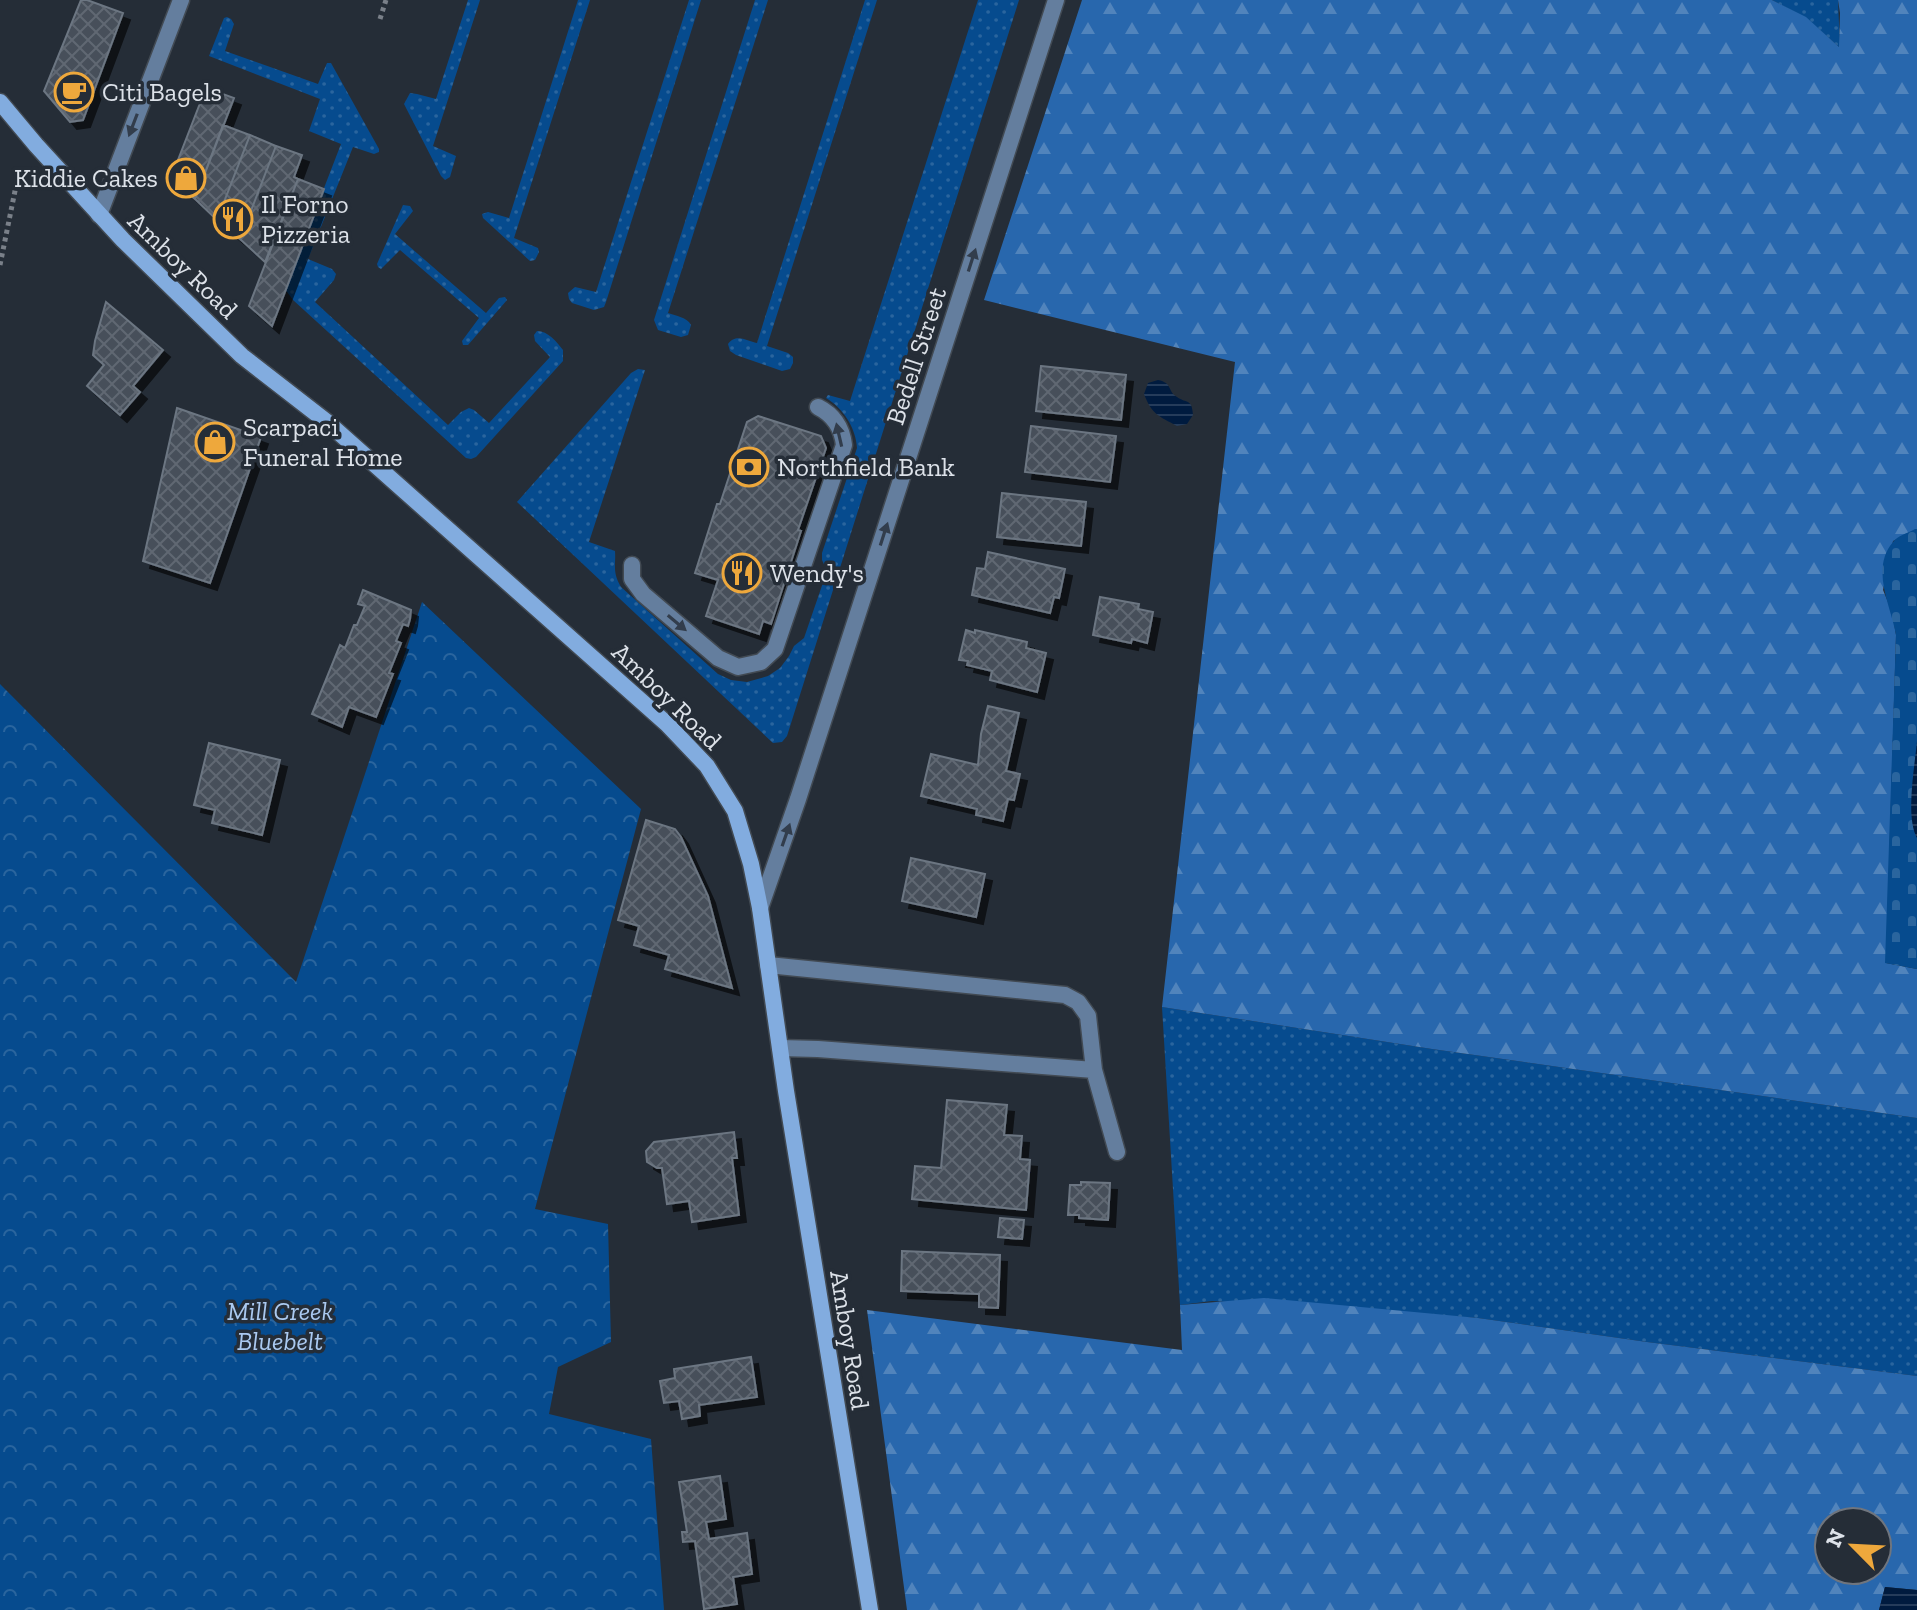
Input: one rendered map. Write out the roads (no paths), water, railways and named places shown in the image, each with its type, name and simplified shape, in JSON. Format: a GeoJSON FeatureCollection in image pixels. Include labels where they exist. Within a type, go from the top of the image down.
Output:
{"type":"FeatureCollection","features":[{"type":"Feature","properties":{"kind":"main road","name":"Amboy Road"},"geometry":{"type":"LineString","coordinates":[[0,102],[99,215],[242,356],[327,422],[667,724],[707,766],[735,811],[760,908],[870,1610]]}},
{"type":"Feature","properties":{"kind":"street"},"geometry":{"type":"LineString","coordinates":[[99,215],[181,0]]}},
{"type":"Feature","properties":{"kind":"street","name":"Bedell Street"},"geometry":{"type":"LineString","coordinates":[[760,908],[803,784],[1056,0]]}},
{"type":"Feature","properties":{"kind":"street"},"geometry":{"type":"LineString","coordinates":[[632,565],[632,579],[643,594],[718,658],[738,667],[761,662],[775,649],[844,445],[838,424],[818,407]]}},
{"type":"Feature","properties":{"kind":"street"},"geometry":{"type":"LineString","coordinates":[[768,965],[1065,995],[1078,1002],[1088,1016],[1094,1070],[1117,1152]]}},
{"type":"Feature","properties":{"kind":"street"},"geometry":{"type":"LineString","coordinates":[[780,1048],[1094,1070]]}},
{"type":"Feature","properties":{"kind":"place","name":"Citi Bagels"},"geometry":{"type":"Point","coordinates":[74,92]}},
{"type":"Feature","properties":{"kind":"place","name":"Kiddie Cakes"},"geometry":{"type":"Point","coordinates":[186,178]}},
{"type":"Feature","properties":{"kind":"place","name":"Il Forno Pizzeria"},"geometry":{"type":"Point","coordinates":[233,219]}},
{"type":"Feature","properties":{"kind":"place","name":"Scarpaci Funeral Home"},"geometry":{"type":"Point","coordinates":[215,442]}},
{"type":"Feature","properties":{"kind":"place","name":"Northfield Bank"},"geometry":{"type":"Point","coordinates":[749,467]}},
{"type":"Feature","properties":{"kind":"place","name":"Wendy's"},"geometry":{"type":"Point","coordinates":[742,573]}},
{"type":"Feature","properties":{"kind":"park label","name":"Mill Creek Bluebelt"},"geometry":{"type":"Point","coordinates":[280,1326]}}]}
